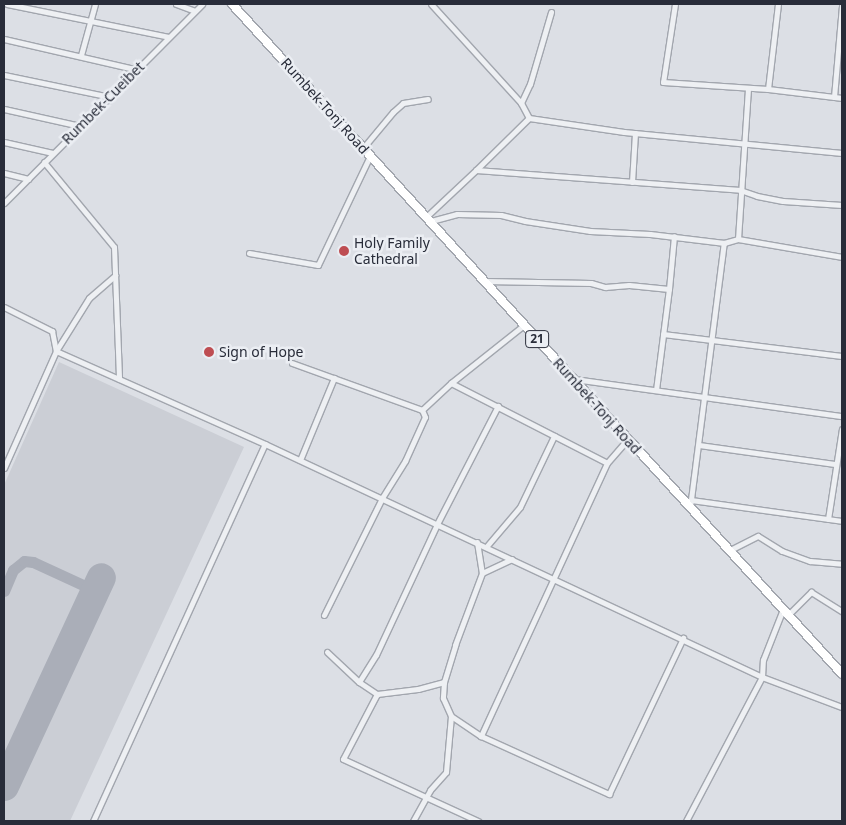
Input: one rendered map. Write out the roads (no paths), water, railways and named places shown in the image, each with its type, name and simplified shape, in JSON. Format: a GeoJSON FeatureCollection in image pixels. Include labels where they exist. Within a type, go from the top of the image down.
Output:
{"type":"FeatureCollection","features":[{"type":"Feature","properties":{"kind":"main road","name":"Rumbek-Tonj Road"},"geometry":{"type":"LineString","coordinates":[[232,4],[574,379],[627,440],[691,504],[842,674]]}},
{"type":"Feature","properties":{"kind":"street"},"geometry":{"type":"LineString","coordinates":[[7,4],[169,37]]}},
{"type":"Feature","properties":{"kind":"street"},"geometry":{"type":"LineString","coordinates":[[81,55],[95,4]]}},
{"type":"Feature","properties":{"kind":"street"},"geometry":{"type":"LineString","coordinates":[[176,4],[195,11]]}},
{"type":"Feature","properties":{"kind":"street","name":"Rumbek-Cueibet"},"geometry":{"type":"LineString","coordinates":[[4,203],[202,4]]}},
{"type":"Feature","properties":{"kind":"street"},"geometry":{"type":"LineString","coordinates":[[431,4],[521,103],[529,118]]}},
{"type":"Feature","properties":{"kind":"street"},"geometry":{"type":"LineString","coordinates":[[675,4],[663,82],[768,89],[842,98]]}},
{"type":"Feature","properties":{"kind":"street"},"geometry":{"type":"LineString","coordinates":[[768,89],[778,4]]}},
{"type":"Feature","properties":{"kind":"street"},"geometry":{"type":"LineString","coordinates":[[834,97],[842,6]]}},
{"type":"Feature","properties":{"kind":"street"},"geometry":{"type":"LineString","coordinates":[[521,103],[530,84],[552,12]]}},
{"type":"Feature","properties":{"kind":"street"},"geometry":{"type":"LineString","coordinates":[[4,39],[81,55],[138,70]]}},
{"type":"Feature","properties":{"kind":"street"},"geometry":{"type":"LineString","coordinates":[[4,75],[110,98]]}},
{"type":"Feature","properties":{"kind":"street"},"geometry":{"type":"LineString","coordinates":[[738,239],[748,88]]}},
{"type":"Feature","properties":{"kind":"street"},"geometry":{"type":"LineString","coordinates":[[363,148],[393,112],[403,104],[428,99]]}},
{"type":"Feature","properties":{"kind":"street"},"geometry":{"type":"LineString","coordinates":[[4,109],[80,126]]}},
{"type":"Feature","properties":{"kind":"street"},"geometry":{"type":"LineString","coordinates":[[529,118],[635,133],[842,153]]}},
{"type":"Feature","properties":{"kind":"street"},"geometry":{"type":"LineString","coordinates":[[428,219],[529,118]]}},
{"type":"Feature","properties":{"kind":"street"},"geometry":{"type":"LineString","coordinates":[[632,182],[635,133]]}},
{"type":"Feature","properties":{"kind":"street"},"geometry":{"type":"LineString","coordinates":[[4,142],[53,153]]}},
{"type":"Feature","properties":{"kind":"street"},"geometry":{"type":"LineString","coordinates":[[249,254],[318,265],[370,156]]}},
{"type":"Feature","properties":{"kind":"street"},"geometry":{"type":"LineString","coordinates":[[44,162],[114,247],[120,379]]}},
{"type":"Feature","properties":{"kind":"street"},"geometry":{"type":"LineString","coordinates":[[476,170],[740,190],[757,196],[783,201],[842,205]]}},
{"type":"Feature","properties":{"kind":"street"},"geometry":{"type":"LineString","coordinates":[[4,173],[28,179]]}},
{"type":"Feature","properties":{"kind":"street"},"geometry":{"type":"LineString","coordinates":[[428,219],[457,214],[501,215],[525,222],[590,231],[674,236],[724,243],[738,239],[842,257]]}},
{"type":"Feature","properties":{"kind":"street"},"geometry":{"type":"LineString","coordinates":[[656,390],[674,236]]}},
{"type":"Feature","properties":{"kind":"street"},"geometry":{"type":"LineString","coordinates":[[724,243],[691,504],[842,521]]}},
{"type":"Feature","properties":{"kind":"street"},"geometry":{"type":"LineString","coordinates":[[4,468],[56,351],[89,298],[115,275]]}},
{"type":"Feature","properties":{"kind":"street"},"geometry":{"type":"LineString","coordinates":[[484,281],[591,283],[605,287],[628,285],[669,289]]}},
{"type":"Feature","properties":{"kind":"street"},"geometry":{"type":"LineString","coordinates":[[4,307],[52,331],[56,351]]}},
{"type":"Feature","properties":{"kind":"street"},"geometry":{"type":"LineString","coordinates":[[422,410],[451,383],[524,324]]}},
{"type":"Feature","properties":{"kind":"street"},"geometry":{"type":"LineString","coordinates":[[663,334],[842,356]]}},
{"type":"Feature","properties":{"kind":"street"},"geometry":{"type":"LineString","coordinates":[[56,351],[300,460],[683,638],[762,677],[842,707]]}},
{"type":"Feature","properties":{"kind":"street"},"geometry":{"type":"LineString","coordinates":[[292,363],[422,410],[425,417],[406,461],[382,498],[324,614]]}},
{"type":"Feature","properties":{"kind":"street"},"geometry":{"type":"LineString","coordinates":[[300,460],[334,378]]}},
{"type":"Feature","properties":{"kind":"street"},"geometry":{"type":"LineString","coordinates":[[574,379],[842,416]]}},
{"type":"Feature","properties":{"kind":"street"},"geometry":{"type":"LineString","coordinates":[[451,383],[607,464]]}},
{"type":"Feature","properties":{"kind":"street"},"geometry":{"type":"LineString","coordinates":[[360,682],[380,647],[438,524],[498,406]]}},
{"type":"Feature","properties":{"kind":"street"},"geometry":{"type":"LineString","coordinates":[[828,520],[835,464],[842,429]]}},
{"type":"Feature","properties":{"kind":"street"},"geometry":{"type":"LineString","coordinates":[[486,547],[520,506],[554,436]]}},
{"type":"Feature","properties":{"kind":"street"},"geometry":{"type":"LineString","coordinates":[[481,736],[607,464],[627,440]]}},
{"type":"Feature","properties":{"kind":"street"},"geometry":{"type":"LineString","coordinates":[[101,821],[94,820],[265,444]]}},
{"type":"Feature","properties":{"kind":"street"},"geometry":{"type":"LineString","coordinates":[[699,445],[835,464]]}},
{"type":"Feature","properties":{"kind":"street"},"geometry":{"type":"LineString","coordinates":[[4,453],[11,454]]}},
{"type":"Feature","properties":{"kind":"street"},"geometry":{"type":"LineString","coordinates":[[730,550],[758,536],[782,551],[810,561],[842,564]]}},
{"type":"Feature","properties":{"kind":"street"},"geometry":{"type":"LineString","coordinates":[[413,821],[426,797],[446,772],[451,716],[443,698],[444,682],[455,645],[482,573],[477,542]]}},
{"type":"Feature","properties":{"kind":"street"},"geometry":{"type":"LineString","coordinates":[[482,573],[512,559]]}},
{"type":"Feature","properties":{"kind":"street"},"geometry":{"type":"LineString","coordinates":[[686,821],[762,677],[763,660],[786,612],[811,592],[842,611]]}},
{"type":"Feature","properties":{"kind":"street"},"geometry":{"type":"LineString","coordinates":[[451,716],[481,736],[609,794],[683,638]]}},
{"type":"Feature","properties":{"kind":"street"},"geometry":{"type":"LineString","coordinates":[[327,652],[360,682],[377,694],[418,689],[444,682]]}},
{"type":"Feature","properties":{"kind":"street"},"geometry":{"type":"LineString","coordinates":[[377,694],[343,759],[478,821]]}},
{"type":"Feature","properties":{"kind":"place","name":"Holy Family Cathedral"},"geometry":{"type":"Point","coordinates":[344,251]}},
{"type":"Feature","properties":{"kind":"place","name":"Sign of Hope"},"geometry":{"type":"Point","coordinates":[209,352]}}]}
